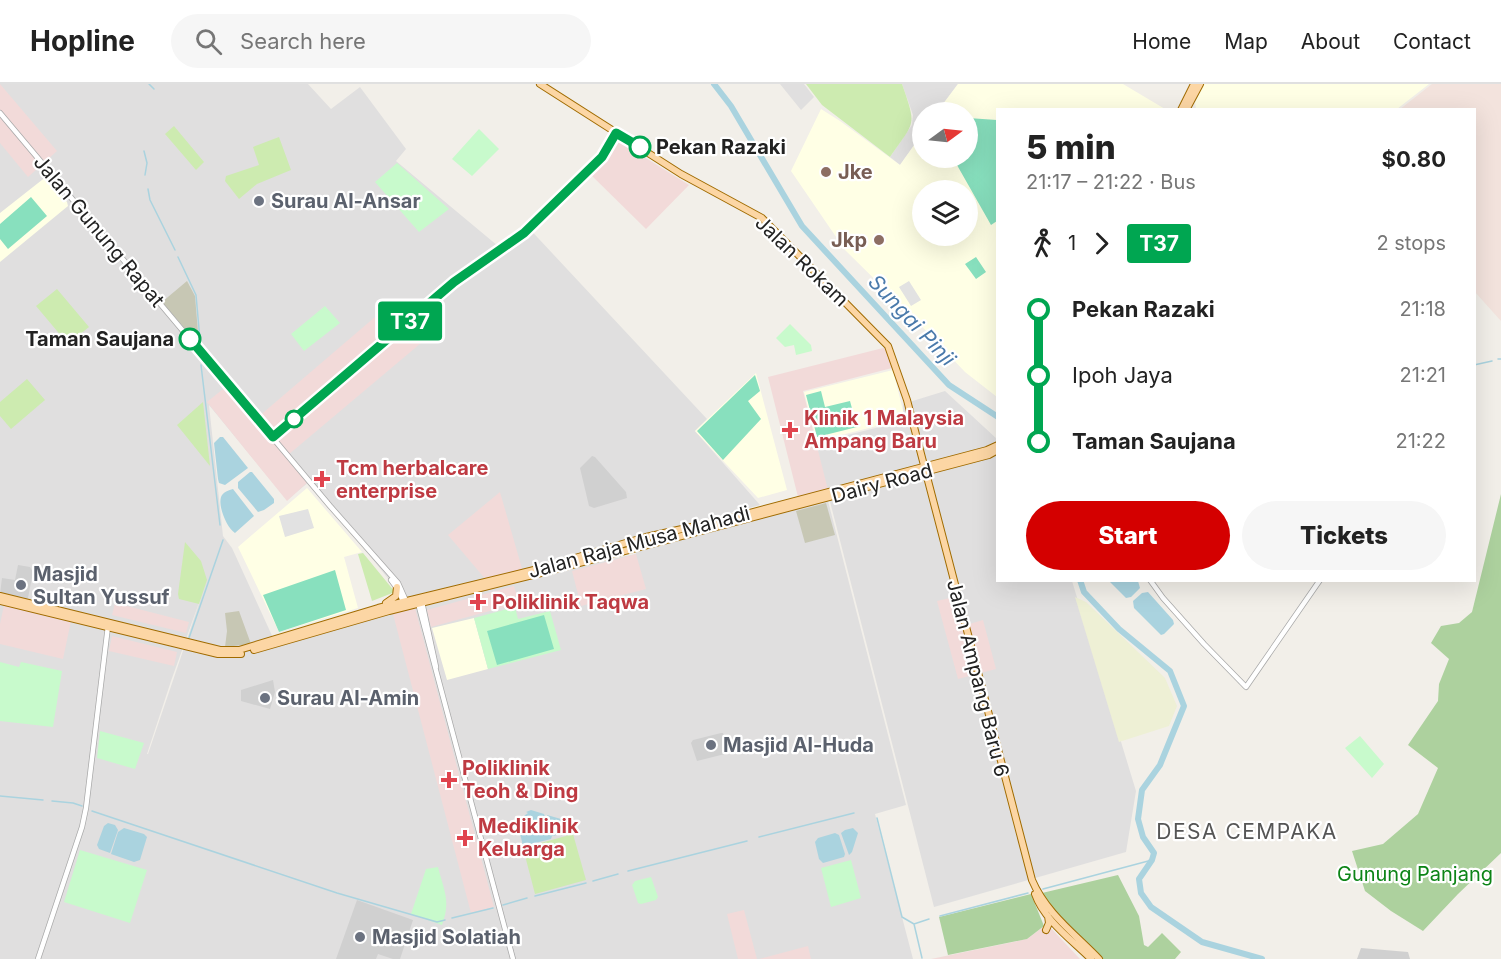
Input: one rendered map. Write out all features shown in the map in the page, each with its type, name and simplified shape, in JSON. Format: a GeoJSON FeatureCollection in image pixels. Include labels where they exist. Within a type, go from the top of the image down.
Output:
{"type":"FeatureCollection","features":[{"type":"Feature","properties":{"kind":"main road","name":"Jalan Rokam"},"geometry":{"type":"LineString","coordinates":[[540,84],[681,174],[762,218],[875,333]]}},
{"type":"Feature","properties":{"kind":"main road"},"geometry":{"type":"LineString","coordinates":[[1182,108],[1194,84]]}},
{"type":"Feature","properties":{"kind":"main road"},"geometry":{"type":"LineString","coordinates":[[1187,108],[1200,84]]}},
{"type":"Feature","properties":{"kind":"main road"},"geometry":{"type":"LineString","coordinates":[[1191,108],[1195,93]]}},
{"type":"Feature","properties":{"kind":"main road","name":"Jalan Ampang Baru 6"},"geometry":{"type":"LineString","coordinates":[[875,333],[891,352],[907,400],[1036,897],[1056,924]]}},
{"type":"Feature","properties":{"kind":"main road","name":"Jalan Raja Musa Mahadi"},"geometry":{"type":"LineString","coordinates":[[0,596],[109,626],[220,650],[239,650],[378,608],[420,601],[675,536],[925,469],[996,446]]}},
{"type":"Feature","properties":{"kind":"main road","name":"Dairy Road"},"geometry":{"type":"LineString","coordinates":[[925,469],[996,451]]}},
{"type":"Feature","properties":{"kind":"main road","name":"Jalan Raja Musa Mahadi"},"geometry":{"type":"LineString","coordinates":[[420,601],[656,534],[727,519],[925,469]]}},
{"type":"Feature","properties":{"kind":"main road"},"geometry":{"type":"LineString","coordinates":[[633,542],[668,534],[675,536],[727,519]]}},
{"type":"Feature","properties":{"kind":"main road"},"geometry":{"type":"LineString","coordinates":[[378,608],[394,599],[398,593],[397,587]]}},
{"type":"Feature","properties":{"kind":"main road","name":"Jalan Raja Musa Mahadi"},"geometry":{"type":"LineString","coordinates":[[0,601],[229,655],[276,645],[404,603]]}},
{"type":"Feature","properties":{"kind":"main road","name":"Jalan Ampang Baru 6"},"geometry":{"type":"LineString","coordinates":[[1034,884],[1053,913],[1072,933]]}},
{"type":"Feature","properties":{"kind":"main road"},"geometry":{"type":"LineString","coordinates":[[1041,897],[1056,924],[1091,959]]}},
{"type":"Feature","properties":{"kind":"main road"},"geometry":{"type":"LineString","coordinates":[[1045,911],[1049,923],[1046,930]]}},
{"type":"Feature","properties":{"kind":"main road"},"geometry":{"type":"LineString","coordinates":[[1056,924],[1072,933],[1099,959]]}},
{"type":"Feature","properties":{"kind":"street","name":"Jalan Gunung Rapat"},"geometry":{"type":"LineString","coordinates":[[0,113],[398,583],[404,603]]}},
{"type":"Feature","properties":{"kind":"street","name":"Jalan Gunung Rapat"},"geometry":{"type":"LineString","coordinates":[[385,570],[397,587],[404,603]]}},
{"type":"Feature","properties":{"kind":"street"},"geometry":{"type":"LineString","coordinates":[[1151,582],[1163,598],[1246,687],[1319,582]]}},
{"type":"Feature","properties":{"kind":"street"},"geometry":{"type":"LineString","coordinates":[[420,601],[433,645],[436,670],[513,959]]}},
{"type":"Feature","properties":{"kind":"street"},"geometry":{"type":"LineString","coordinates":[[38,959],[82,827],[109,626]]}},
{"type":"Feature","properties":{"kind":"shaded area"},"geometry":{"type":"Polygon","coordinates":[[[0,84],[308,84],[331,109],[360,87],[406,149],[396,161],[498,246],[525,224],[707,419],[695,431],[760,505],[430,595],[636,554],[635,547],[827,497],[906,805],[875,814],[913,959],[0,959],[0,84]],[[209,405],[223,536],[232,548],[274,640],[406,601],[310,481],[287,500],[209,405]],[[205,586],[171,681],[147,754],[148,754],[205,586]]]}},
{"type":"Feature","properties":{"kind":"shaded area"},"geometry":{"type":"Polygon","coordinates":[[[0,84],[57,151],[28,177],[0,143],[0,84]]]}},
{"type":"Feature","properties":{"kind":"shaded area"},"geometry":{"type":"Polygon","coordinates":[[[780,84],[804,84],[814,97],[801,110],[780,84]]]}},
{"type":"Feature","properties":{"kind":"shaded area"},"geometry":{"type":"Polygon","coordinates":[[[902,84],[958,84],[944,102],[912,102],[912,112],[902,84]]]}},
{"type":"Feature","properties":{"kind":"shaded area"},"geometry":{"type":"Polygon","coordinates":[[[958,84],[1123,84],[1163,108],[996,108],[996,396],[965,372],[845,250],[791,171],[821,109],[900,165],[912,148],[912,168],[978,168],[978,102],[944,102],[958,84]]]}},
{"type":"Feature","properties":{"kind":"shaded area"},"geometry":{"type":"Polygon","coordinates":[[[1204,84],[1429,84],[1398,108],[1196,108],[1195,102],[1204,84]]]}},
{"type":"Feature","properties":{"kind":"shaded area"},"geometry":{"type":"Polygon","coordinates":[[[1432,84],[1501,84],[1501,321],[1476,293],[1476,108],[1402,108],[1432,84]]]}},
{"type":"Feature","properties":{"kind":"shaded area"},"geometry":{"type":"Polygon","coordinates":[[[912,125],[912,148],[900,165],[890,157],[912,125]]]}},
{"type":"Feature","properties":{"kind":"shaded area"},"geometry":{"type":"Polygon","coordinates":[[[614,138],[689,185],[646,229],[588,172],[614,138]]]}},
{"type":"Feature","properties":{"kind":"shaded area"},"geometry":{"type":"Polygon","coordinates":[[[47,176],[68,206],[0,262],[0,213],[47,176]]]}},
{"type":"Feature","properties":{"kind":"shaded area"},"geometry":{"type":"Polygon","coordinates":[[[187,281],[195,296],[199,345],[162,302],[187,281]]]}},
{"type":"Feature","properties":{"kind":"shaded area"},"geometry":{"type":"Polygon","coordinates":[[[909,281],[921,300],[911,306],[899,287],[909,281]]]}},
{"type":"Feature","properties":{"kind":"shaded area"},"geometry":{"type":"Polygon","coordinates":[[[375,317],[392,336],[412,319],[427,338],[288,455],[309,481],[287,501],[207,402],[228,385],[257,418],[375,317]]]}},
{"type":"Feature","properties":{"kind":"shaded area"},"geometry":{"type":"Polygon","coordinates":[[[887,347],[892,368],[803,391],[828,490],[798,497],[768,377],[887,347]]]}},
{"type":"Feature","properties":{"kind":"shaded area"},"geometry":{"type":"Polygon","coordinates":[[[893,370],[905,419],[817,441],[804,392],[893,370]]]}},
{"type":"Feature","properties":{"kind":"shaded area"},"geometry":{"type":"Polygon","coordinates":[[[756,373],[787,490],[758,498],[695,431],[756,373]]]}},
{"type":"Feature","properties":{"kind":"shaded area"},"geometry":{"type":"Polygon","coordinates":[[[945,391],[996,438],[996,582],[1072,582],[1136,791],[1126,852],[934,907],[815,443],[904,421],[903,404],[945,391]]]}},
{"type":"Feature","properties":{"kind":"shaded area"},"geometry":{"type":"Polygon","coordinates":[[[592,456],[626,492],[627,498],[594,508],[589,506],[580,468],[592,456]]]}},
{"type":"Feature","properties":{"kind":"shaded area"},"geometry":{"type":"Polygon","coordinates":[[[307,488],[362,552],[344,557],[358,608],[279,632],[238,547],[307,488]]]}},
{"type":"Feature","properties":{"kind":"shaded area"},"geometry":{"type":"Polygon","coordinates":[[[500,492],[523,572],[487,581],[448,535],[500,492]]]}},
{"type":"Feature","properties":{"kind":"shaded area"},"geometry":{"type":"Polygon","coordinates":[[[826,503],[835,535],[805,543],[796,511],[826,503]]]}},
{"type":"Feature","properties":{"kind":"shaded area"},"geometry":{"type":"Polygon","coordinates":[[[308,509],[314,528],[285,537],[279,516],[308,509]]]}},
{"type":"Feature","properties":{"kind":"shaded area"},"geometry":{"type":"Polygon","coordinates":[[[636,554],[646,589],[581,606],[572,571],[636,554]]]}},
{"type":"Feature","properties":{"kind":"shaded area"},"geometry":{"type":"Polygon","coordinates":[[[18,565],[30,567],[33,572],[28,598],[24,600],[0,594],[2,578],[15,580],[18,565]]]}},
{"type":"Feature","properties":{"kind":"shaded area"},"geometry":{"type":"Polygon","coordinates":[[[514,586],[519,603],[431,627],[427,610],[514,586]]]}},
{"type":"Feature","properties":{"kind":"shaded area"},"geometry":{"type":"Polygon","coordinates":[[[958,596],[966,625],[983,620],[996,669],[958,679],[937,601],[958,596]]]}},
{"type":"Feature","properties":{"kind":"shaded area"},"geometry":{"type":"Polygon","coordinates":[[[1075,597],[1086,602],[1165,678],[1177,706],[1169,726],[1119,742],[1075,597]]]}},
{"type":"Feature","properties":{"kind":"shaded area"},"geometry":{"type":"Polygon","coordinates":[[[115,603],[189,622],[186,633],[112,615],[115,603]]]}},
{"type":"Feature","properties":{"kind":"shaded area"},"geometry":{"type":"Polygon","coordinates":[[[4,605],[71,621],[63,659],[0,644],[0,624],[4,605]]]}},
{"type":"Feature","properties":{"kind":"shaded area"},"geometry":{"type":"Polygon","coordinates":[[[415,608],[494,907],[471,913],[393,614],[415,608]]]}},
{"type":"Feature","properties":{"kind":"shaded area"},"geometry":{"type":"Polygon","coordinates":[[[239,611],[251,644],[225,647],[227,631],[225,613],[239,611]]]}},
{"type":"Feature","properties":{"kind":"shaded area"},"geometry":{"type":"Polygon","coordinates":[[[474,618],[488,669],[447,680],[432,628],[474,618]]]}},
{"type":"Feature","properties":{"kind":"shaded area"},"geometry":{"type":"Polygon","coordinates":[[[112,636],[177,652],[174,666],[109,651],[112,636]]]}},
{"type":"Feature","properties":{"kind":"shaded area"},"geometry":{"type":"Polygon","coordinates":[[[273,680],[275,692],[270,709],[241,701],[241,690],[273,680]]]}},
{"type":"Feature","properties":{"kind":"shaded area"},"geometry":{"type":"Polygon","coordinates":[[[723,733],[729,753],[697,761],[691,743],[693,740],[723,733]]]}},
{"type":"Feature","properties":{"kind":"shaded area"},"geometry":{"type":"Polygon","coordinates":[[[357,900],[413,920],[400,959],[378,954],[376,959],[336,959],[357,900]]]}},
{"type":"Feature","properties":{"kind":"shaded area"},"geometry":{"type":"Polygon","coordinates":[[[744,910],[757,959],[738,959],[727,914],[744,910]]]}},
{"type":"Feature","properties":{"kind":"shaded area"},"geometry":{"type":"Polygon","coordinates":[[[1047,924],[1080,959],[931,959],[1027,939],[1047,924]]]}},
{"type":"Feature","properties":{"kind":"shaded area"},"geometry":{"type":"Polygon","coordinates":[[[808,946],[811,959],[759,959],[808,946]]]}},
{"type":"Feature","properties":{"kind":"shaded area"},"geometry":{"type":"Polygon","coordinates":[[[1361,948],[1408,952],[1410,959],[1357,959],[1361,948]]]}},
{"type":"Feature","properties":{"kind":"green space"},"geometry":{"type":"Polygon","coordinates":[[[806,84],[902,84],[910,108],[909,129],[890,157],[822,105],[806,84]]]}},
{"type":"Feature","properties":{"kind":"green space"},"geometry":{"type":"Polygon","coordinates":[[[978,119],[996,120],[996,222],[991,225],[978,202],[978,180],[965,180],[959,168],[978,168],[978,119]]]}},
{"type":"Feature","properties":{"kind":"green space"},"geometry":{"type":"Polygon","coordinates":[[[174,126],[204,162],[196,170],[165,134],[174,126]]]}},
{"type":"Feature","properties":{"kind":"green space"},"geometry":{"type":"Polygon","coordinates":[[[479,129],[499,149],[472,176],[452,159],[479,129]]]}},
{"type":"Feature","properties":{"kind":"green space"},"geometry":{"type":"Polygon","coordinates":[[[279,137],[291,170],[257,184],[239,199],[225,181],[226,176],[259,165],[253,147],[279,137]]]}},
{"type":"Feature","properties":{"kind":"green space"},"geometry":{"type":"Polygon","coordinates":[[[397,163],[449,209],[419,232],[375,182],[397,163]]]}},
{"type":"Feature","properties":{"kind":"green space"},"geometry":{"type":"Polygon","coordinates":[[[31,197],[47,216],[8,249],[0,239],[0,224],[31,197]]]}},
{"type":"Feature","properties":{"kind":"green space"},"geometry":{"type":"Polygon","coordinates":[[[976,257],[986,272],[976,279],[965,264],[976,257]]]}},
{"type":"Feature","properties":{"kind":"green space"},"geometry":{"type":"Polygon","coordinates":[[[57,289],[89,327],[68,344],[36,306],[57,289]]]}},
{"type":"Feature","properties":{"kind":"green space"},"geometry":{"type":"Polygon","coordinates":[[[325,306],[340,323],[304,351],[291,334],[325,306]]]}},
{"type":"Feature","properties":{"kind":"green space"},"geometry":{"type":"Polygon","coordinates":[[[790,324],[811,345],[812,351],[796,355],[794,345],[785,347],[776,338],[790,324]]]}},
{"type":"Feature","properties":{"kind":"green space"},"geometry":{"type":"Polygon","coordinates":[[[755,375],[760,391],[748,401],[761,419],[723,460],[697,431],[755,375]]]}},
{"type":"Feature","properties":{"kind":"green space"},"geometry":{"type":"Polygon","coordinates":[[[27,379],[45,400],[11,429],[0,416],[0,402],[27,379]]]}},
{"type":"Feature","properties":{"kind":"green space"},"geometry":{"type":"Polygon","coordinates":[[[821,391],[825,407],[850,401],[857,427],[817,437],[806,395],[821,391]]]}},
{"type":"Feature","properties":{"kind":"green space"},"geometry":{"type":"Polygon","coordinates":[[[203,402],[210,466],[177,425],[203,402]]]}},
{"type":"Feature","properties":{"kind":"green space","name":"Gunung Panjang"},"geometry":{"type":"Polygon","coordinates":[[[1501,494],[1501,853],[1423,931],[1365,891],[1352,851],[1383,844],[1418,814],[1438,768],[1408,745],[1438,701],[1439,684],[1449,659],[1431,643],[1441,626],[1459,623],[1472,612],[1501,494]]]}},
{"type":"Feature","properties":{"kind":"green space"},"geometry":{"type":"Polygon","coordinates":[[[185,542],[201,561],[207,580],[199,604],[179,599],[185,542]]]}},
{"type":"Feature","properties":{"kind":"green space"},"geometry":{"type":"Polygon","coordinates":[[[363,553],[395,592],[372,601],[358,554],[363,553]]]}},
{"type":"Feature","properties":{"kind":"green space"},"geometry":{"type":"Polygon","coordinates":[[[335,570],[346,610],[279,632],[263,595],[335,570]]]}},
{"type":"Feature","properties":{"kind":"green space"},"geometry":{"type":"Polygon","coordinates":[[[515,607],[518,619],[550,611],[561,650],[488,669],[474,618],[515,607]]]}},
{"type":"Feature","properties":{"kind":"green space"},"geometry":{"type":"Polygon","coordinates":[[[544,615],[554,649],[497,665],[487,631],[544,615]]]}},
{"type":"Feature","properties":{"kind":"green space"},"geometry":{"type":"Polygon","coordinates":[[[0,662],[19,667],[21,662],[62,671],[53,727],[0,721],[0,662]]]}},
{"type":"Feature","properties":{"kind":"green space"},"geometry":{"type":"Polygon","coordinates":[[[100,731],[144,743],[135,769],[97,758],[100,731]]]}},
{"type":"Feature","properties":{"kind":"green space"},"geometry":{"type":"Polygon","coordinates":[[[1360,736],[1384,764],[1372,778],[1345,748],[1360,736]]]}},
{"type":"Feature","properties":{"kind":"green space"},"geometry":{"type":"Polygon","coordinates":[[[573,834],[586,880],[535,894],[523,848],[573,834]]]}},
{"type":"Feature","properties":{"kind":"green space"},"geometry":{"type":"Polygon","coordinates":[[[80,850],[147,870],[130,923],[64,902],[80,850]]]}},
{"type":"Feature","properties":{"kind":"green space"},"geometry":{"type":"Polygon","coordinates":[[[851,860],[861,898],[831,907],[821,868],[851,860]]]}},
{"type":"Feature","properties":{"kind":"green space"},"geometry":{"type":"Polygon","coordinates":[[[438,867],[446,902],[442,925],[411,914],[426,869],[438,867]]]}},
{"type":"Feature","properties":{"kind":"green space"},"geometry":{"type":"Polygon","coordinates":[[[1118,875],[1139,916],[1144,945],[1148,947],[1162,933],[1181,952],[1175,959],[1103,959],[1055,911],[1042,893],[1118,875]]]}},
{"type":"Feature","properties":{"kind":"green space"},"geometry":{"type":"Polygon","coordinates":[[[651,877],[658,897],[656,900],[638,903],[632,885],[635,881],[651,877]]]}},
{"type":"Feature","properties":{"kind":"green space"},"geometry":{"type":"Polygon","coordinates":[[[1031,894],[1044,926],[1027,939],[948,955],[939,917],[1031,894]]]}},
{"type":"Feature","properties":{"kind":"water"},"geometry":{"type":"Polygon","coordinates":[[[223,437],[248,468],[225,485],[219,483],[214,443],[223,437]]]}},
{"type":"Feature","properties":{"kind":"water"},"geometry":{"type":"Polygon","coordinates":[[[250,472],[274,499],[274,503],[258,512],[238,488],[238,482],[250,472]]]}},
{"type":"Feature","properties":{"kind":"water"},"geometry":{"type":"Polygon","coordinates":[[[233,489],[254,516],[235,533],[224,517],[220,501],[223,494],[233,489]]]}},
{"type":"Feature","properties":{"kind":"water"},"geometry":{"type":"Polygon","coordinates":[[[1110,582],[1138,582],[1140,588],[1131,597],[1126,598],[1110,582]]]}},
{"type":"Feature","properties":{"kind":"water"},"geometry":{"type":"Polygon","coordinates":[[[1148,592],[1173,620],[1174,624],[1164,634],[1161,635],[1134,608],[1133,601],[1142,593],[1148,592]]]}},
{"type":"Feature","properties":{"kind":"water"},"geometry":{"type":"Polygon","coordinates":[[[531,810],[544,814],[548,827],[547,815],[568,821],[572,832],[523,846],[517,821],[531,810]]]}},
{"type":"Feature","properties":{"kind":"water"},"geometry":{"type":"Polygon","coordinates":[[[108,823],[115,825],[118,830],[110,853],[99,849],[97,845],[104,826],[108,823]]]}},
{"type":"Feature","properties":{"kind":"water"},"geometry":{"type":"Polygon","coordinates":[[[124,828],[147,837],[140,860],[134,862],[111,854],[118,832],[124,828]]]}},
{"type":"Feature","properties":{"kind":"water"},"geometry":{"type":"Polygon","coordinates":[[[853,828],[858,833],[849,855],[841,833],[853,828]]]}},
{"type":"Feature","properties":{"kind":"water"},"geometry":{"type":"Polygon","coordinates":[[[835,833],[839,835],[844,857],[823,863],[819,859],[815,842],[818,838],[835,833]]]}},
{"type":"Feature","properties":{"kind":"waterway"},"geometry":{"type":"LineString","coordinates":[[149,84],[154,89]]}},
{"type":"Feature","properties":{"kind":"waterway","name":"Sungai Pinji"},"geometry":{"type":"LineString","coordinates":[[714,84],[731,106],[802,226],[949,385],[996,416]]}},
{"type":"Feature","properties":{"kind":"waterway"},"geometry":{"type":"LineString","coordinates":[[144,151],[147,163],[145,175]]}},
{"type":"Feature","properties":{"kind":"waterway"},"geometry":{"type":"LineString","coordinates":[[148,189],[150,200],[175,250]]}},
{"type":"Feature","properties":{"kind":"waterway"},"geometry":{"type":"LineString","coordinates":[[178,257],[196,295],[200,340]]}},
{"type":"Feature","properties":{"kind":"waterway"},"geometry":{"type":"LineString","coordinates":[[1476,365],[1492,361]]}},
{"type":"Feature","properties":{"kind":"waterway"},"geometry":{"type":"LineString","coordinates":[[201,365],[220,525]]}},
{"type":"Feature","properties":{"kind":"waterway"},"geometry":{"type":"LineString","coordinates":[[189,638],[223,540]]}},
{"type":"Feature","properties":{"kind":"waterway","name":"Sungai Pinji"},"geometry":{"type":"LineString","coordinates":[[1081,582],[1084,592],[1119,629],[1170,671],[1184,706],[1160,765],[1142,790],[1138,819],[1143,837],[1154,853],[1139,879],[1141,893],[1151,907],[1202,942],[1262,959]]}},
{"type":"Feature","properties":{"kind":"waterway"},"geometry":{"type":"LineString","coordinates":[[0,796],[43,800]]}},
{"type":"Feature","properties":{"kind":"waterway"},"geometry":{"type":"LineString","coordinates":[[52,801],[82,806]]}},
{"type":"Feature","properties":{"kind":"waterway"},"geometry":{"type":"LineString","coordinates":[[92,811],[337,893],[437,922],[445,920]]}},
{"type":"Feature","properties":{"kind":"waterway"},"geometry":{"type":"LineString","coordinates":[[759,837],[854,813]]}},
{"type":"Feature","properties":{"kind":"waterway"},"geometry":{"type":"LineString","coordinates":[[877,818],[902,917],[914,924],[929,919]]}},
{"type":"Feature","properties":{"kind":"waterway"},"geometry":{"type":"LineString","coordinates":[[628,871],[747,841]]}},
{"type":"Feature","properties":{"kind":"waterway"},"geometry":{"type":"LineString","coordinates":[[1043,889],[1152,860]]}},
{"type":"Feature","properties":{"kind":"waterway"},"geometry":{"type":"LineString","coordinates":[[593,881],[618,874]]}},
{"type":"Feature","properties":{"kind":"waterway"},"geometry":{"type":"LineString","coordinates":[[535,896],[586,883]]}},
{"type":"Feature","properties":{"kind":"waterway"},"geometry":{"type":"LineString","coordinates":[[940,916],[1028,893]]}},
{"type":"Feature","properties":{"kind":"waterway"},"geometry":{"type":"LineString","coordinates":[[503,905],[527,898]]}},
{"type":"Feature","properties":{"kind":"waterway"},"geometry":{"type":"LineString","coordinates":[[452,918],[493,908]]}},
{"type":"Feature","properties":{"kind":"waterway"},"geometry":{"type":"LineString","coordinates":[[914,924],[922,958]]}},
{"type":"Feature","properties":{"kind":"bus line","name":"T37"},"geometry":{"type":"LineString","coordinates":[[190,339],[273,437],[454,282],[524,233],[602,157],[616,133],[640,147]]}},
{"type":"Feature","properties":{"kind":"place","name":"Pekan Razaki"},"geometry":{"type":"Point","coordinates":[640,147]}},
{"type":"Feature","properties":{"kind":"place","name":"Jke"},"geometry":{"type":"Point","coordinates":[826,172]}},
{"type":"Feature","properties":{"kind":"place","name":"Surau Al-Ansar"},"geometry":{"type":"Point","coordinates":[259,201]}},
{"type":"Feature","properties":{"kind":"place","name":"Jkp"},"geometry":{"type":"Point","coordinates":[879,240]}},
{"type":"Feature","properties":{"kind":"place","name":"Taman Saujana"},"geometry":{"type":"Point","coordinates":[190,339]}},
{"type":"Feature","properties":{"kind":"place","name":"Klinik 1 Malaysia Ampang Baru"},"geometry":{"type":"Point","coordinates":[790,430]}},
{"type":"Feature","properties":{"kind":"place","name":"Tcm herbalcare enterprise"},"geometry":{"type":"Point","coordinates":[322,479]}},
{"type":"Feature","properties":{"kind":"place","name":"Masjid Sultan Yussuf"},"geometry":{"type":"Point","coordinates":[21,585]}},
{"type":"Feature","properties":{"kind":"place","name":"Poliklinik Taqwa"},"geometry":{"type":"Point","coordinates":[478,602]}},
{"type":"Feature","properties":{"kind":"place","name":"Surau Al-Amin"},"geometry":{"type":"Point","coordinates":[265,698]}},
{"type":"Feature","properties":{"kind":"place","name":"Masjid Al-Huda"},"geometry":{"type":"Point","coordinates":[711,745]}},
{"type":"Feature","properties":{"kind":"place","name":"Poliklinik Teoh & Ding"},"geometry":{"type":"Point","coordinates":[449,780]}},
{"type":"Feature","properties":{"kind":"place","name":"Mediklinik Keluarga"},"geometry":{"type":"Point","coordinates":[465,838]}},
{"type":"Feature","properties":{"kind":"place","name":"Masjid Solatiah"},"geometry":{"type":"Point","coordinates":[360,937]}},
{"type":"Feature","properties":{"kind":"district","name":"DESA CEMPAKA"},"geometry":{"type":"Point","coordinates":[1247,831]}}]}
